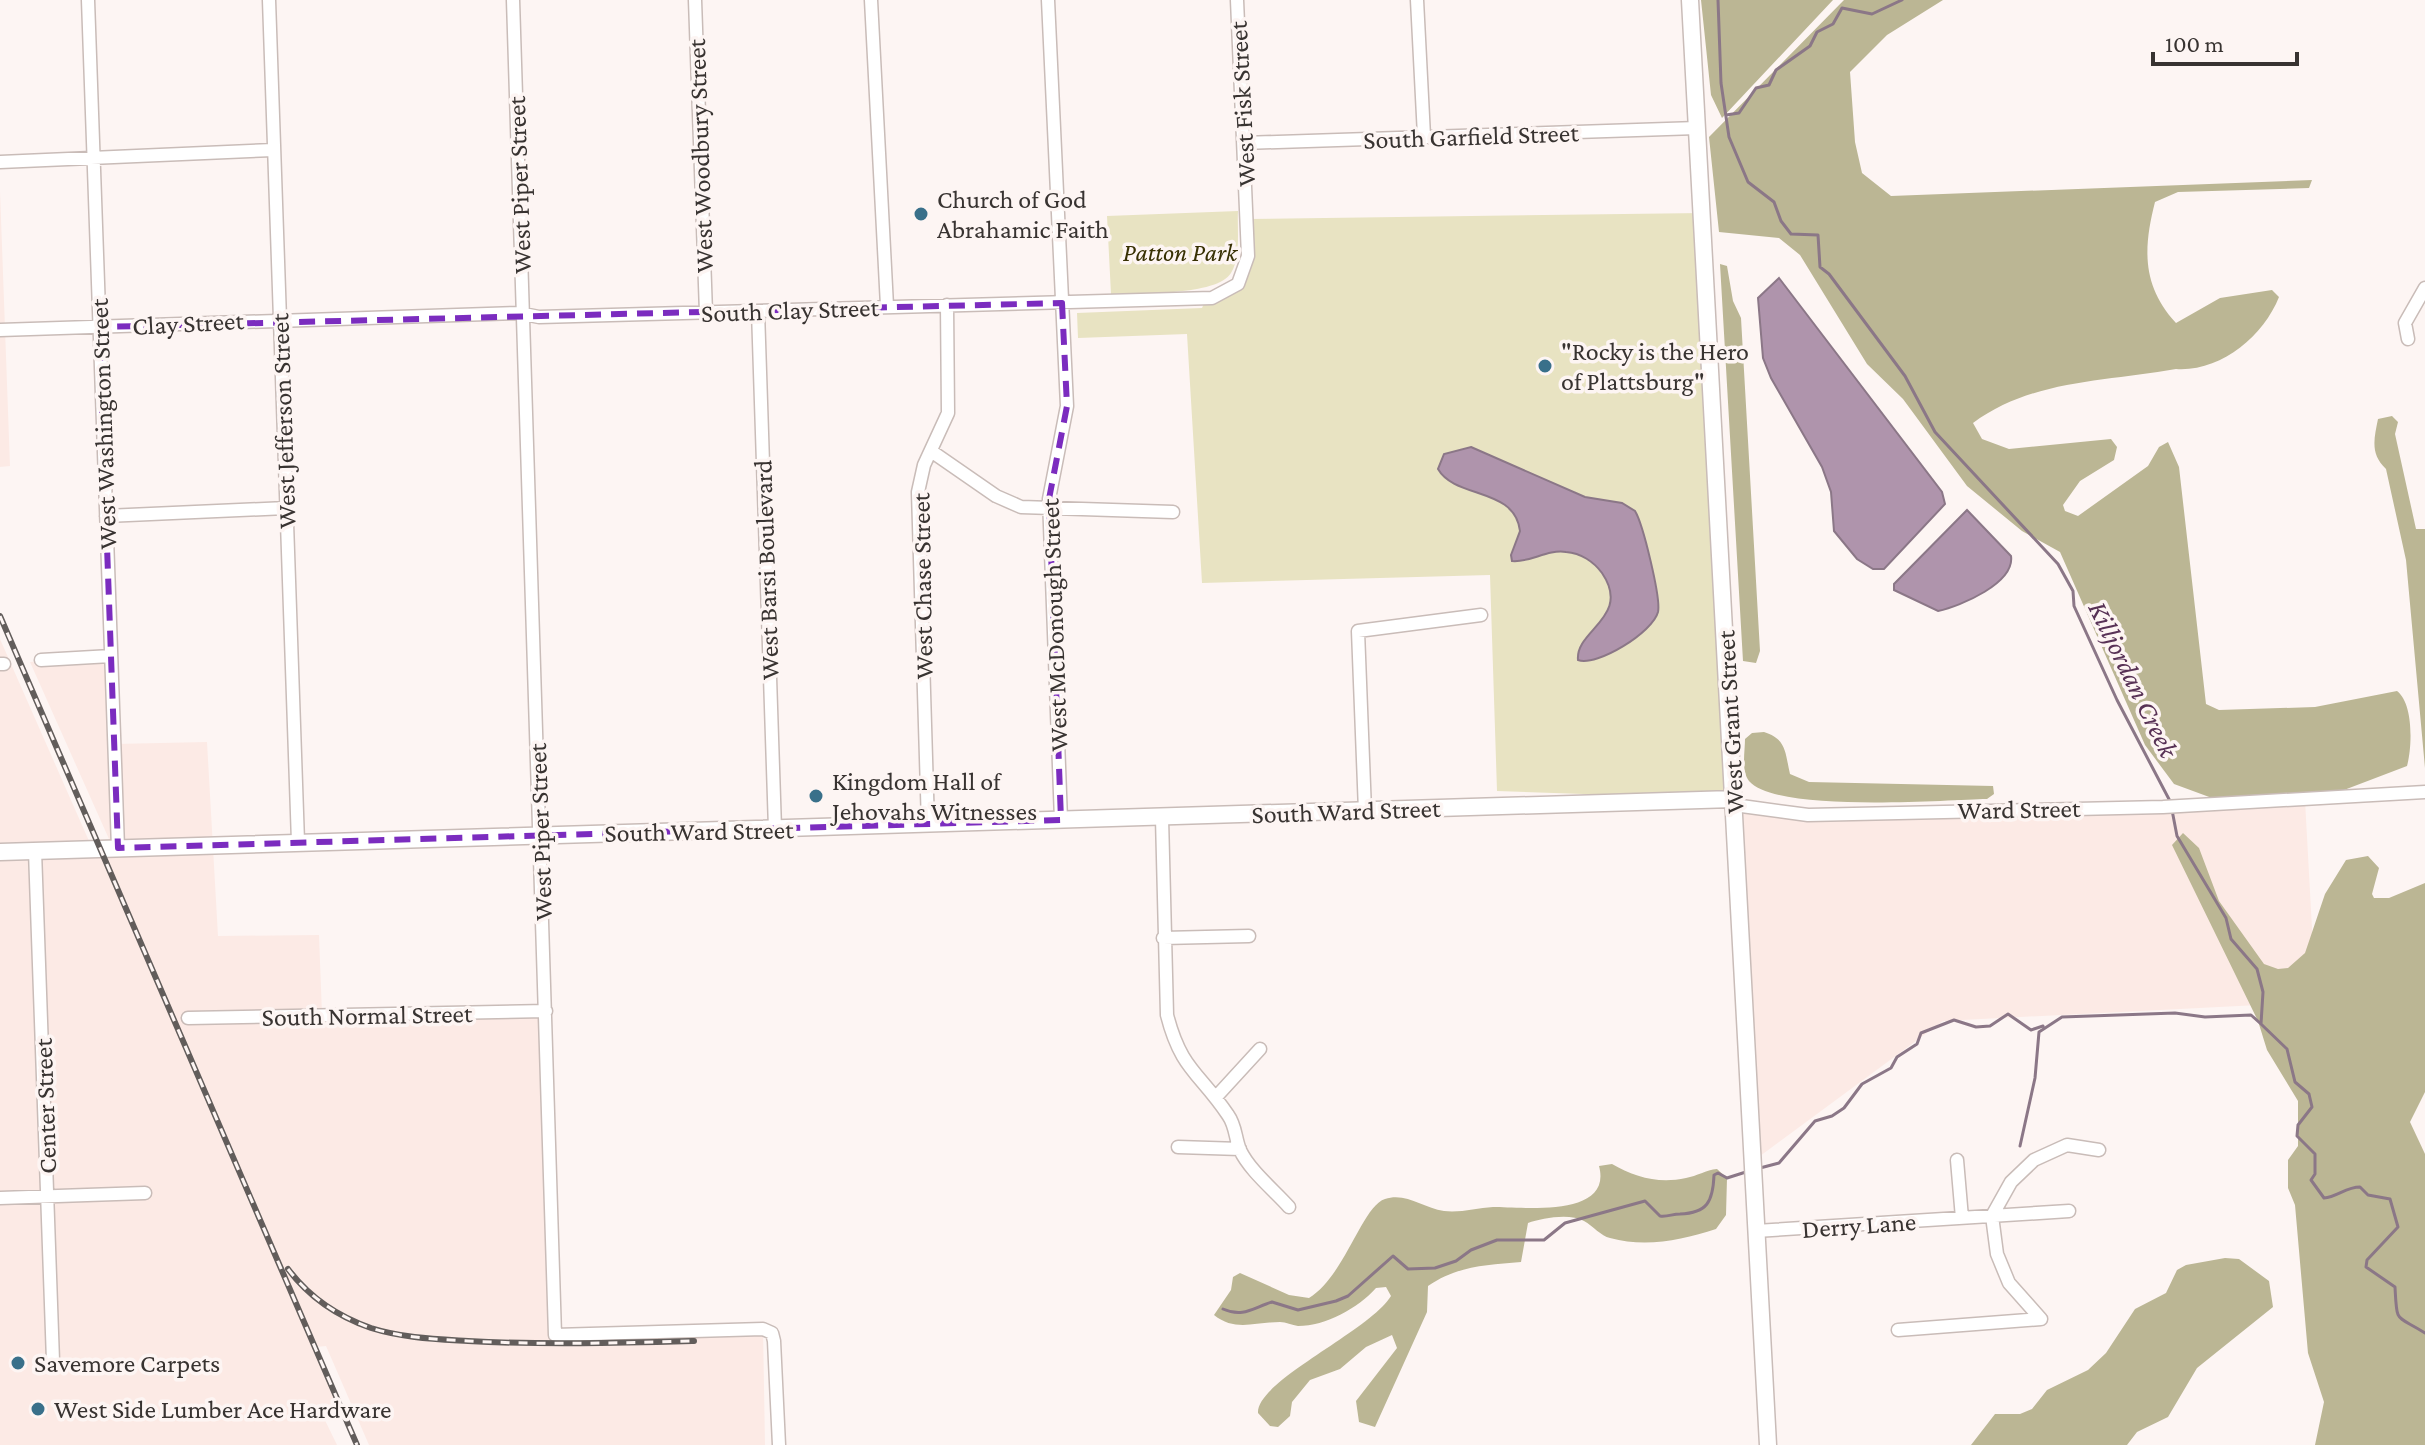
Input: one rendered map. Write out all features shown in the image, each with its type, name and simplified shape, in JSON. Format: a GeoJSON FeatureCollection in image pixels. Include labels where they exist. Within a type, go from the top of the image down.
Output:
{"type":"FeatureCollection","features":[{"type":"Feature","properties":{"kind":"street","name":"West Washington Street"},"geometry":{"type":"LineString","coordinates":[[88,0],[118,848]]}},
{"type":"Feature","properties":{"kind":"street","name":"West Jefferson Street"},"geometry":{"type":"LineString","coordinates":[[269,0],[298,842]]}},
{"type":"Feature","properties":{"kind":"street","name":"West Piper Street"},"geometry":{"type":"LineString","coordinates":[[513,0],[555,1335],[763,1329],[772,1333],[779,1445]]}},
{"type":"Feature","properties":{"kind":"street","name":"West Woodbury Street"},"geometry":{"type":"LineString","coordinates":[[695,0],[706,313]]}},
{"type":"Feature","properties":{"kind":"street"},"geometry":{"type":"LineString","coordinates":[[871,0],[887,306]]}},
{"type":"Feature","properties":{"kind":"street","name":"West McDonough Street"},"geometry":{"type":"LineString","coordinates":[[1048,0],[1067,406],[1050,487],[1049,510],[1061,820]]}},
{"type":"Feature","properties":{"kind":"street","name":"West Fisk Street"},"geometry":{"type":"LineString","coordinates":[[1237,0],[1247,228]]}},
{"type":"Feature","properties":{"kind":"street"},"geometry":{"type":"LineString","coordinates":[[1417,0],[1424,136]]}},
{"type":"Feature","properties":{"kind":"street","name":"West Grant Street"},"geometry":{"type":"LineString","coordinates":[[1690,0],[1768,1445]]}},
{"type":"Feature","properties":{"kind":"street","name":"South Garfield Street"},"geometry":{"type":"LineString","coordinates":[[1244,143],[1697,128]]}},
{"type":"Feature","properties":{"kind":"street"},"geometry":{"type":"LineString","coordinates":[[0,162],[273,150]]}},
{"type":"Feature","properties":{"kind":"street","name":"South Clay Street"},"geometry":{"type":"LineString","coordinates":[[280,319],[523,314],[539,317],[1203,299],[1223,295],[1244,274],[1248,256],[1247,228]]}},
{"type":"Feature","properties":{"kind":"street"},"geometry":{"type":"LineString","coordinates":[[2408,339],[2405,323],[2425,288]]}},
{"type":"Feature","properties":{"kind":"street","name":"West Chase Street"},"geometry":{"type":"LineString","coordinates":[[928,825],[918,492],[931,451],[948,413],[947,305]]}},
{"type":"Feature","properties":{"kind":"street","name":"West Barsi Boulevard"},"geometry":{"type":"LineString","coordinates":[[758,311],[775,829]]}},
{"type":"Feature","properties":{"kind":"street","name":"Clay Street"},"geometry":{"type":"LineString","coordinates":[[0,330],[280,319]]}},
{"type":"Feature","properties":{"kind":"street"},"geometry":{"type":"LineString","coordinates":[[931,451],[1008,502],[1049,510],[1173,512]]}},
{"type":"Feature","properties":{"kind":"street"},"geometry":{"type":"LineString","coordinates":[[106,516],[286,508]]}},
{"type":"Feature","properties":{"kind":"street"},"geometry":{"type":"LineString","coordinates":[[1365,811],[1358,631],[1481,615]]}},
{"type":"Feature","properties":{"kind":"street"},"geometry":{"type":"LineString","coordinates":[[41,660],[111,656]]}},
{"type":"Feature","properties":{"kind":"street","name":"Ward Street"},"geometry":{"type":"LineString","coordinates":[[1734,802],[1799,815],[2305,800],[2425,792]]}},
{"type":"Feature","properties":{"kind":"street","name":"South Ward Street"},"geometry":{"type":"LineString","coordinates":[[0,852],[1734,802]]}},
{"type":"Feature","properties":{"kind":"street"},"geometry":{"type":"LineString","coordinates":[[1162,818],[1167,1015],[1174,1043],[1184,1063],[1216,1097],[1235,1124],[1240,1149],[1289,1207]]}},
{"type":"Feature","properties":{"kind":"street","name":"Center Street"},"geometry":{"type":"LineString","coordinates":[[35,851],[53,1361]]}},
{"type":"Feature","properties":{"kind":"street"},"geometry":{"type":"LineString","coordinates":[[1163,938],[1249,936]]}},
{"type":"Feature","properties":{"kind":"street","name":"South Normal Street"},"geometry":{"type":"LineString","coordinates":[[188,1018],[546,1011]]}},
{"type":"Feature","properties":{"kind":"street"},"geometry":{"type":"LineString","coordinates":[[1216,1097],[1260,1049]]}},
{"type":"Feature","properties":{"kind":"street"},"geometry":{"type":"LineString","coordinates":[[1898,1330],[2041,1319],[2009,1283],[1997,1254],[1992,1216],[2011,1182],[2034,1160],[2067,1145],[2099,1150]]}},
{"type":"Feature","properties":{"kind":"street"},"geometry":{"type":"LineString","coordinates":[[1178,1147],[1240,1149]]}},
{"type":"Feature","properties":{"kind":"street"},"geometry":{"type":"LineString","coordinates":[[1957,1160],[1962,1218]]}},
{"type":"Feature","properties":{"kind":"street"},"geometry":{"type":"LineString","coordinates":[[0,1198],[145,1193]]}},
{"type":"Feature","properties":{"kind":"street","name":"Derry Lane"},"geometry":{"type":"LineString","coordinates":[[1756,1231],[2069,1211]]}},
{"type":"Feature","properties":{"kind":"highlighted area"},"geometry":{"type":"Polygon","coordinates":[[[1062,303],[1067,406],[1049,499],[1061,820],[118,848],[99,327],[1062,303]]]}},
{"type":"Feature","properties":{"kind":"shaded area"},"geometry":{"type":"Polygon","coordinates":[[[1701,0],[1833,0],[1722,118],[1711,95],[1701,0]]]}},
{"type":"Feature","properties":{"kind":"shaded area"},"geometry":{"type":"Polygon","coordinates":[[[1844,0],[1943,0],[1887,35],[1850,72],[1855,142],[1862,173],[1891,196],[2312,180],[2309,188],[2178,192],[2155,202],[2148,236],[2148,266],[2157,295],[2176,323],[2220,298],[2272,290],[2279,297],[2262,326],[2238,349],[2208,365],[2045,390],[1996,409],[1973,423],[1982,439],[2009,449],[2111,439],[2117,447],[2114,460],[2080,481],[2063,505],[2065,511],[2078,516],[2148,466],[2159,447],[2168,442],[2179,467],[2206,704],[2219,710],[2315,707],[2397,691],[2403,697],[2409,716],[2411,738],[2407,766],[2344,790],[2212,798],[2174,784],[2145,745],[2060,552],[2022,531],[1967,486],[1903,399],[1867,364],[1800,255],[1779,238],[1719,232],[1709,137],[1844,0]]]}},
{"type":"Feature","properties":{"kind":"shaded area"},"geometry":{"type":"Polygon","coordinates":[[[0,191],[10,466],[0,467],[0,191]]]}},
{"type":"Feature","properties":{"kind":"shaded area"},"geometry":{"type":"Polygon","coordinates":[[[1720,264],[1727,266],[1733,301],[1741,318],[1760,651],[1756,663],[1743,661],[1720,264]]]}},
{"type":"Feature","properties":{"kind":"shaded area"},"geometry":{"type":"Polygon","coordinates":[[[1779,278],[1942,492],[1945,504],[1884,569],[1873,569],[1857,559],[1834,531],[1831,492],[1822,467],[1771,378],[1763,358],[1758,298],[1779,278]]]}},
{"type":"Feature","properties":{"kind":"shaded area"},"geometry":{"type":"Polygon","coordinates":[[[2392,416],[2398,422],[2395,434],[2416,529],[2425,529],[2425,768],[2406,560],[2386,469],[2377,458],[2374,446],[2378,419],[2392,416]]]}},
{"type":"Feature","properties":{"kind":"shaded area"},"geometry":{"type":"Polygon","coordinates":[[[1471,447],[1585,497],[1622,503],[1635,511],[1657,592],[1658,612],[1646,629],[1610,653],[1587,661],[1578,660],[1579,649],[1607,612],[1609,588],[1602,573],[1587,559],[1566,552],[1512,561],[1511,555],[1520,531],[1516,517],[1496,500],[1457,485],[1438,469],[1444,454],[1471,447]]]}},
{"type":"Feature","properties":{"kind":"shaded area"},"geometry":{"type":"Polygon","coordinates":[[[1967,510],[2011,556],[2005,575],[1972,599],[1938,611],[1894,590],[1894,584],[1967,510]]]}},
{"type":"Feature","properties":{"kind":"shaded area"},"geometry":{"type":"Polygon","coordinates":[[[0,639],[89,841],[109,839],[30,662],[111,656],[114,744],[207,742],[218,936],[319,935],[322,1015],[546,1011],[548,1335],[763,1329],[765,1445],[369,1445],[326,1346],[316,1347],[346,1419],[321,1412],[337,1445],[0,1445],[0,639]]]}},
{"type":"Feature","properties":{"kind":"shaded area"},"geometry":{"type":"Polygon","coordinates":[[[1764,732],[1781,743],[1790,774],[1809,782],[1993,786],[1994,794],[1987,799],[1862,802],[1825,801],[1765,791],[1749,781],[1744,761],[1745,739],[1752,733],[1764,732]]]}},
{"type":"Feature","properties":{"kind":"shaded area"},"geometry":{"type":"Polygon","coordinates":[[[2305,800],[2316,1002],[1943,1021],[1752,1162],[1734,805],[1773,811],[2305,800]]]}},
{"type":"Feature","properties":{"kind":"shaded area"},"geometry":{"type":"Polygon","coordinates":[[[2183,833],[2199,848],[2219,901],[2264,964],[2278,969],[2288,968],[2305,953],[2325,894],[2346,860],[2368,856],[2379,868],[2372,894],[2374,898],[2389,898],[2425,883],[2425,1092],[2410,1122],[2425,1154],[2425,1445],[2315,1445],[2324,1402],[2308,1353],[2295,1205],[2288,1188],[2288,1160],[2298,1146],[2298,1101],[2267,1050],[2258,1021],[2172,845],[2183,833]]]}},
{"type":"Feature","properties":{"kind":"shaded area"},"geometry":{"type":"Polygon","coordinates":[[[1612,1164],[1629,1173],[1656,1180],[1686,1178],[1717,1169],[1727,1178],[1726,1215],[1716,1229],[1650,1242],[1610,1238],[1584,1221],[1571,1217],[1528,1223],[1521,1262],[1461,1270],[1428,1286],[1427,1312],[1375,1427],[1359,1422],[1356,1401],[1397,1348],[1392,1335],[1366,1347],[1340,1369],[1310,1380],[1292,1402],[1290,1416],[1278,1427],[1270,1426],[1258,1413],[1262,1400],[1275,1386],[1361,1325],[1391,1296],[1386,1287],[1376,1288],[1341,1314],[1309,1325],[1280,1322],[1238,1325],[1214,1315],[1231,1290],[1233,1277],[1240,1273],[1289,1295],[1309,1298],[1333,1274],[1368,1214],[1385,1199],[1400,1198],[1450,1211],[1562,1206],[1580,1202],[1593,1194],[1600,1183],[1599,1166],[1612,1164]]]}},
{"type":"Feature","properties":{"kind":"shaded area"},"geometry":{"type":"Polygon","coordinates":[[[2225,1258],[2239,1259],[2269,1281],[2273,1307],[2197,1368],[2168,1417],[2137,1432],[2127,1445],[1971,1445],[1995,1414],[2020,1414],[2032,1409],[2047,1390],[2088,1370],[2106,1353],[2135,1309],[2166,1293],[2177,1270],[2186,1265],[2225,1258]]]}},
{"type":"Feature","properties":{"kind":"green space","name":"Patton Park"},"geometry":{"type":"Polygon","coordinates":[[[1238,211],[1236,259],[1231,273],[1223,280],[1210,286],[1176,292],[1111,294],[1107,216],[1238,211]]]}},
{"type":"Feature","properties":{"kind":"green space","name":"Patton Park"},"geometry":{"type":"Polygon","coordinates":[[[1703,213],[1733,799],[1497,791],[1490,575],[1202,583],[1187,334],[1078,338],[1077,313],[1202,308],[1206,299],[1242,279],[1247,219],[1703,213]]]}},
{"type":"Feature","properties":{"kind":"waterway","name":"Killjordan Creek"},"geometry":{"type":"LineString","coordinates":[[1718,0],[1721,83],[1729,137],[1748,182],[1774,202],[1781,221],[1791,234],[1818,235],[1820,267],[1829,274],[1905,376],[1935,432],[2058,564],[2073,591],[2074,606],[2117,700],[2171,803]]}},
{"type":"Feature","properties":{"kind":"waterway"},"geometry":{"type":"LineString","coordinates":[[1726,115],[1739,113],[1756,88],[1769,85],[1776,70],[1810,46],[1817,32],[1833,24],[1842,8],[1872,14],[1902,0]]}},
{"type":"Feature","properties":{"kind":"waterway","name":"Killjordan Creek"},"geometry":{"type":"LineString","coordinates":[[2172,810],[2177,836],[2226,918],[2231,939],[2257,969],[2263,992],[2261,1024],[2287,1049],[2295,1082],[2309,1094],[2312,1107],[2298,1125],[2297,1136],[2315,1154],[2315,1174],[2311,1180],[2324,1198],[2360,1187],[2368,1195],[2390,1199],[2398,1227],[2367,1260],[2366,1267],[2395,1287],[2397,1313],[2425,1333]]}},
{"type":"Feature","properties":{"kind":"waterway"},"geometry":{"type":"LineString","coordinates":[[2020,1146],[2035,1078],[2039,1032],[2062,1017],[2175,1013],[2205,1017],[2251,1015],[2261,1024]]}},
{"type":"Feature","properties":{"kind":"waterway"},"geometry":{"type":"LineString","coordinates":[[1760,1168],[1779,1163],[1815,1121],[1844,1108],[1862,1084],[1891,1068],[1897,1057],[1917,1044],[1921,1033],[1954,1020],[1976,1027],[1990,1026],[2008,1014],[2031,1030],[2043,1026]]}},
{"type":"Feature","properties":{"kind":"waterway"},"geometry":{"type":"LineString","coordinates":[[1223,1309],[1236,1313],[1272,1302],[1298,1310],[1336,1301],[1348,1296],[1393,1256],[1408,1269],[1435,1268],[1497,1240],[1544,1240],[1565,1223],[1645,1201],[1660,1216],[1697,1211],[1710,1199],[1714,1175],[1718,1173],[1727,1178],[1749,1171]]}},
{"type":"Feature","properties":{"kind":"railway"},"geometry":{"type":"LineString","coordinates":[[0,616],[357,1445]]}},
{"type":"Feature","properties":{"kind":"railway"},"geometry":{"type":"LineString","coordinates":[[288,1269],[315,1297],[336,1312],[371,1328],[395,1334],[443,1340],[525,1343],[694,1341]]}},
{"type":"Feature","properties":{"kind":"place","name":"Church of God Abrahamic Faith"},"geometry":{"type":"Point","coordinates":[921,214]}},
{"type":"Feature","properties":{"kind":"place","name":"\"Rocky is the Hero of Plattsburg\""},"geometry":{"type":"Point","coordinates":[1545,366]}},
{"type":"Feature","properties":{"kind":"place","name":"Kingdom Hall of Jehovahs Witnesses"},"geometry":{"type":"Point","coordinates":[816,796]}},
{"type":"Feature","properties":{"kind":"place","name":"Savemore Carpets"},"geometry":{"type":"Point","coordinates":[18,1363]}},
{"type":"Feature","properties":{"kind":"place","name":"West Side Lumber Ace Hardware"},"geometry":{"type":"Point","coordinates":[38,1409]}}]}
